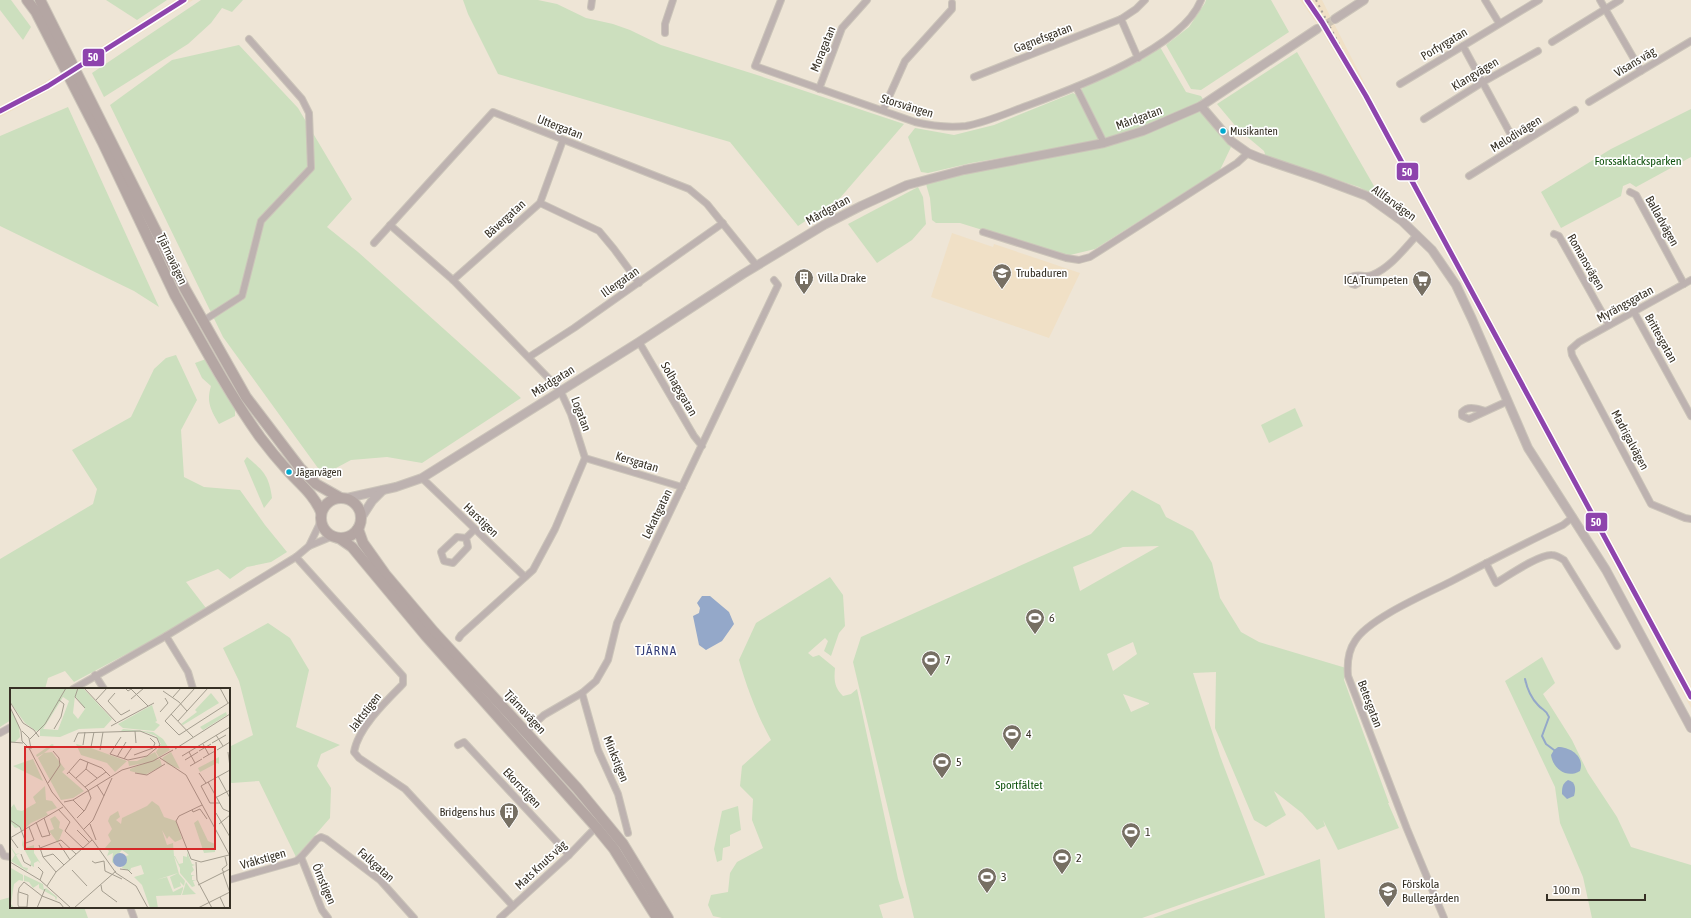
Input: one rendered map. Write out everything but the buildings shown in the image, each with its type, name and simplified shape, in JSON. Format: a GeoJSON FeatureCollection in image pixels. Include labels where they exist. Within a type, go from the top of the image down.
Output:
{"type":"FeatureCollection","features":[{"type":"Feature","properties":{"kind":"highway","name":"Tjärnavägen"},"geometry":{"type":"LineString","coordinates":[[27,0],[36,12],[103,143],[175,295],[217,369],[236,402],[261,438],[289,472],[313,496],[321,517]]}},
{"type":"Feature","properties":{"kind":"highway","name":"Tjärnavägen"},"geometry":{"type":"LineString","coordinates":[[40,0],[185,289],[246,397],[280,444],[300,468],[316,484],[343,498]]}},
{"type":"Feature","properties":{"kind":"highway"},"geometry":{"type":"LineString","coordinates":[[343,498],[356,504],[361,513],[361,518],[358,529],[352,535],[336,537],[325,530],[321,517],[328,502],[343,498]]}},
{"type":"Feature","properties":{"kind":"highway","name":"Tjärnavägen"},"geometry":{"type":"LineString","coordinates":[[358,529],[363,543],[385,574],[434,632],[577,788],[623,844],[668,918]]}},
{"type":"Feature","properties":{"kind":"highway","name":"Tjärnavägen"},"geometry":{"type":"LineString","coordinates":[[336,537],[352,547],[426,636],[596,827],[614,849],[657,918]]}},
{"type":"Feature","properties":{"kind":"street"},"geometry":{"type":"LineString","coordinates":[[591,7],[592,0]]}},
{"type":"Feature","properties":{"kind":"street"},"geometry":{"type":"LineString","coordinates":[[665,33],[665,24],[672,0]]}},
{"type":"Feature","properties":{"kind":"street","name":"Storsvängen"},"geometry":{"type":"LineString","coordinates":[[781,0],[755,66],[915,122],[942,127],[966,126],[992,119],[1076,87],[1138,58],[1161,43],[1185,24],[1202,0]]}},
{"type":"Feature","properties":{"kind":"street","name":"Moragatan"},"geometry":{"type":"LineString","coordinates":[[820,89],[842,28],[866,0]]}},
{"type":"Feature","properties":{"kind":"street","name":"Gagnefsgatan"},"geometry":{"type":"LineString","coordinates":[[974,77],[988,68],[1121,19],[1136,9],[1144,0]]}},
{"type":"Feature","properties":{"kind":"street"},"geometry":{"type":"LineString","coordinates":[[1335,19],[1364,0]]}},
{"type":"Feature","properties":{"kind":"street"},"geometry":{"type":"LineString","coordinates":[[1485,0],[1499,23]]}},
{"type":"Feature","properties":{"kind":"street","name":"Porfyrgatan"},"geometry":{"type":"LineString","coordinates":[[1400,84],[1539,0]]}},
{"type":"Feature","properties":{"kind":"street"},"geometry":{"type":"LineString","coordinates":[[1600,0],[1641,71]]}},
{"type":"Feature","properties":{"kind":"street"},"geometry":{"type":"LineString","coordinates":[[1552,42],[1620,0]]}},
{"type":"Feature","properties":{"kind":"street"},"geometry":{"type":"LineString","coordinates":[[883,110],[905,61],[952,9],[952,3]]}},
{"type":"Feature","properties":{"kind":"street"},"geometry":{"type":"LineString","coordinates":[[1121,19],[1138,58]]}},
{"type":"Feature","properties":{"kind":"street","name":"Mårdgatan"},"geometry":{"type":"LineString","coordinates":[[343,498],[384,490],[422,478],[560,390],[639,342],[756,266],[824,225],[860,206],[907,185],[964,170],[1104,143],[1143,132],[1201,106],[1317,29]]}},
{"type":"Feature","properties":{"kind":"street"},"geometry":{"type":"LineString","coordinates":[[203,321],[242,296],[261,220],[311,168],[309,113],[302,99],[249,39]]}},
{"type":"Feature","properties":{"kind":"street","name":"Visans väg"},"geometry":{"type":"LineString","coordinates":[[1589,102],[1691,41]]}},
{"type":"Feature","properties":{"kind":"street"},"geometry":{"type":"LineString","coordinates":[[1463,46],[1517,146]]}},
{"type":"Feature","properties":{"kind":"street","name":"Klangvägen"},"geometry":{"type":"LineString","coordinates":[[1424,119],[1482,82],[1538,50]]}},
{"type":"Feature","properties":{"kind":"street"},"geometry":{"type":"LineString","coordinates":[[1076,87],[1104,143]]}},
{"type":"Feature","properties":{"kind":"street","name":"Allfarvägen"},"geometry":{"type":"LineString","coordinates":[[1201,106],[1231,141],[1248,153],[1367,196],[1402,221],[1432,250],[1456,285],[1528,448],[1606,570],[1691,728]]}},
{"type":"Feature","properties":{"kind":"street","name":"Melodivägen"},"geometry":{"type":"LineString","coordinates":[[1468,176],[1575,110]]}},
{"type":"Feature","properties":{"kind":"street","name":"Uttergatan"},"geometry":{"type":"LineString","coordinates":[[374,243],[493,112],[689,189],[707,204],[756,266]]}},
{"type":"Feature","properties":{"kind":"street","name":"Bävergatan"},"geometry":{"type":"LineString","coordinates":[[454,280],[540,203],[562,140]]}},
{"type":"Feature","properties":{"kind":"street"},"geometry":{"type":"LineString","coordinates":[[983,232],[1066,258],[1079,260],[1090,257],[1237,163],[1248,153]]}},
{"type":"Feature","properties":{"kind":"street","name":"Balladvägen"},"geometry":{"type":"LineString","coordinates":[[1630,192],[1636,195],[1684,284]]}},
{"type":"Feature","properties":{"kind":"street"},"geometry":{"type":"LineString","coordinates":[[540,203],[599,231],[639,283]]}},
{"type":"Feature","properties":{"kind":"street","name":"Illergatan"},"geometry":{"type":"LineString","coordinates":[[529,357],[639,283],[723,223]]}},
{"type":"Feature","properties":{"kind":"street","name":"Logatan"},"geometry":{"type":"LineString","coordinates":[[390,225],[454,280],[560,390],[571,414],[584,458]]}},
{"type":"Feature","properties":{"kind":"street","name":"Romansvägen"},"geometry":{"type":"LineString","coordinates":[[1554,234],[1559,236],[1609,325]]}},
{"type":"Feature","properties":{"kind":"street"},"geometry":{"type":"LineString","coordinates":[[1371,276],[1382,269],[1417,235]]}},
{"type":"Feature","properties":{"kind":"street","name":"Lekattgatan"},"geometry":{"type":"LineString","coordinates":[[526,732],[544,715],[582,693],[596,681],[608,660],[617,623],[778,285],[774,280]]}},
{"type":"Feature","properties":{"kind":"street","name":"Myrängsgatan"},"geometry":{"type":"LineString","coordinates":[[1571,349],[1579,342],[1691,280]]}},
{"type":"Feature","properties":{"kind":"street","name":"Brittesgatan"},"geometry":{"type":"LineString","coordinates":[[1634,312],[1691,416]]}},
{"type":"Feature","properties":{"kind":"street","name":"Solhagsgatan"},"geometry":{"type":"LineString","coordinates":[[639,342],[694,436],[702,446]]}},
{"type":"Feature","properties":{"kind":"street","name":"Madrigalvägen"},"geometry":{"type":"LineString","coordinates":[[1571,349],[1572,355],[1651,504],[1691,519]]}},
{"type":"Feature","properties":{"kind":"street"},"geometry":{"type":"LineString","coordinates":[[1486,411],[1508,401]]}},
{"type":"Feature","properties":{"kind":"street"},"geometry":{"type":"LineString","coordinates":[[459,638],[460,634],[533,570],[555,529],[584,458]]}},
{"type":"Feature","properties":{"kind":"street","name":"Kersgatan"},"geometry":{"type":"LineString","coordinates":[[584,458],[682,487]]}},
{"type":"Feature","properties":{"kind":"street","name":"Harstigen"},"geometry":{"type":"LineString","coordinates":[[422,478],[526,577]]}},
{"type":"Feature","properties":{"kind":"street","name":"Mårdgatan"},"geometry":{"type":"LineString","coordinates":[[361,518],[372,501],[384,490]]}},
{"type":"Feature","properties":{"kind":"street"},"geometry":{"type":"LineString","coordinates":[[309,546],[321,517]]}},
{"type":"Feature","properties":{"kind":"street","name":"Betesgatan"},"geometry":{"type":"LineString","coordinates":[[1444,918],[1348,676],[1348,665],[1354,641],[1372,624],[1486,563],[1563,525],[1573,517]]}},
{"type":"Feature","properties":{"kind":"street"},"geometry":{"type":"LineString","coordinates":[[466,538],[475,529]]}},
{"type":"Feature","properties":{"kind":"street"},"geometry":{"type":"LineString","coordinates":[[75,688],[95,675],[166,636],[296,557],[309,546],[336,537]]}},
{"type":"Feature","properties":{"kind":"street"},"geometry":{"type":"LineString","coordinates":[[456,537],[466,538],[468,547],[453,563],[444,561],[441,552],[456,537]]}},
{"type":"Feature","properties":{"kind":"street"},"geometry":{"type":"LineString","coordinates":[[1486,563],[1496,583],[1536,560],[1552,555],[1558,556],[1564,560],[1618,646]]}},
{"type":"Feature","properties":{"kind":"street","name":"Jaktstigen"},"geometry":{"type":"LineString","coordinates":[[296,557],[403,676],[403,684],[377,710],[356,743],[354,752],[359,758],[405,789],[513,906]]}},
{"type":"Feature","properties":{"kind":"street"},"geometry":{"type":"LineString","coordinates":[[166,636],[188,672],[193,688]]}},
{"type":"Feature","properties":{"kind":"street"},"geometry":{"type":"LineString","coordinates":[[95,675],[103,688]]}},
{"type":"Feature","properties":{"kind":"street","name":"Minkstigen"},"geometry":{"type":"LineString","coordinates":[[582,693],[598,750],[618,794],[628,834]]}},
{"type":"Feature","properties":{"kind":"street"},"geometry":{"type":"LineString","coordinates":[[0,733],[10,728]]}},
{"type":"Feature","properties":{"kind":"street","name":"Ekorrstigen"},"geometry":{"type":"LineString","coordinates":[[458,745],[464,742],[569,855]]}},
{"type":"Feature","properties":{"kind":"street","name":"Mats Knuts väg"},"geometry":{"type":"LineString","coordinates":[[500,918],[569,855],[596,827]]}},
{"type":"Feature","properties":{"kind":"street","name":"Falkgatan"},"geometry":{"type":"LineString","coordinates":[[317,839],[321,837],[326,838],[370,871],[414,918]]}},
{"type":"Feature","properties":{"kind":"street","name":"Vråkstigen"},"geometry":{"type":"LineString","coordinates":[[230,880],[296,861],[317,839]]}},
{"type":"Feature","properties":{"kind":"street"},"geometry":{"type":"LineString","coordinates":[[0,848],[4,856],[10,857]]}},
{"type":"Feature","properties":{"kind":"street","name":"Örnstigen"},"geometry":{"type":"LineString","coordinates":[[301,857],[322,910],[328,918]]}},
{"type":"Feature","properties":{"kind":"street"},"geometry":{"type":"LineString","coordinates":[[132,908],[134,918]]}},
{"type":"Feature","properties":{"kind":"shaded area"},"geometry":{"type":"Polygon","coordinates":[[[175,0],[193,0],[50,90],[0,117],[0,106],[45,82],[175,0]]]}},
{"type":"Feature","properties":{"kind":"shaded area"},"geometry":{"type":"Polygon","coordinates":[[[1300,0],[1322,0],[1370,94],[1691,687],[1691,708],[1362,98],[1318,25],[1300,0]]]}},
{"type":"Feature","properties":{"kind":"shaded area","name":"Trubaduren"},"geometry":{"type":"Polygon","coordinates":[[[952,233],[993,247],[994,244],[1080,273],[1049,338],[931,297],[952,233]]]}},
{"type":"Feature","properties":{"kind":"green space"},"geometry":{"type":"Polygon","coordinates":[[[0,0],[11,0],[31,27],[23,40],[0,10],[0,0]]]}},
{"type":"Feature","properties":{"kind":"green space"},"geometry":{"type":"Polygon","coordinates":[[[106,0],[167,0],[137,20],[106,0]]]}},
{"type":"Feature","properties":{"kind":"green space"},"geometry":{"type":"Polygon","coordinates":[[[201,0],[243,0],[232,12],[222,8],[211,23],[188,44],[104,97],[92,73],[201,0]]]}},
{"type":"Feature","properties":{"kind":"green space"},"geometry":{"type":"Polygon","coordinates":[[[463,0],[538,0],[557,4],[586,18],[613,24],[630,30],[661,45],[904,124],[840,198],[798,226],[730,142],[498,74],[468,14],[463,0]]]}},
{"type":"Feature","properties":{"kind":"green space"},"geometry":{"type":"Polygon","coordinates":[[[1206,0],[1271,0],[1289,32],[1201,90],[1191,89],[1166,45],[1189,27],[1206,0]]]}},
{"type":"Feature","properties":{"kind":"green space"},"geometry":{"type":"Polygon","coordinates":[[[239,45],[298,108],[352,199],[327,227],[358,252],[521,398],[422,463],[387,457],[351,460],[323,475],[223,337],[110,105],[172,60],[239,45]]]}},
{"type":"Feature","properties":{"kind":"green space"},"geometry":{"type":"Polygon","coordinates":[[[1160,47],[1186,92],[1201,96],[1204,101],[1143,129],[1107,139],[1103,135],[1081,92],[1083,87],[1143,59],[1160,47]]]}},
{"type":"Feature","properties":{"kind":"green space"},"geometry":{"type":"Polygon","coordinates":[[[1297,52],[1382,200],[1359,187],[1266,157],[1264,151],[1238,129],[1217,104],[1297,52]]]}},
{"type":"Feature","properties":{"kind":"green space"},"geometry":{"type":"Polygon","coordinates":[[[1073,93],[1078,96],[1099,138],[1096,142],[971,163],[928,173],[921,172],[908,137],[915,128],[954,135],[994,125],[1073,93]]]}},
{"type":"Feature","properties":{"kind":"green space"},"geometry":{"type":"Polygon","coordinates":[[[68,107],[159,307],[134,291],[0,226],[0,136],[68,107]]]}},
{"type":"Feature","properties":{"kind":"green space"},"geometry":{"type":"Polygon","coordinates":[[[1200,109],[1231,147],[1220,170],[1095,249],[1066,256],[960,223],[936,223],[932,220],[930,198],[926,184],[972,172],[1103,146],[1200,109]]]}},
{"type":"Feature","properties":{"kind":"green space","name":"Forssaklacksparken"},"geometry":{"type":"Polygon","coordinates":[[[1691,109],[1691,157],[1636,187],[1630,183],[1623,186],[1621,196],[1561,228],[1541,192],[1611,149],[1691,109]]]}},
{"type":"Feature","properties":{"kind":"green space"},"geometry":{"type":"Polygon","coordinates":[[[918,187],[923,197],[926,224],[912,240],[877,263],[848,224],[918,187]]]}},
{"type":"Feature","properties":{"kind":"green space"},"geometry":{"type":"Polygon","coordinates":[[[176,355],[197,400],[181,430],[184,477],[204,487],[240,490],[265,525],[287,552],[271,562],[247,567],[230,579],[218,569],[186,582],[206,608],[175,628],[74,682],[65,671],[48,678],[45,688],[10,688],[10,721],[0,727],[0,559],[93,504],[97,489],[72,450],[131,417],[154,369],[166,358],[176,355]]]}},
{"type":"Feature","properties":{"kind":"green space"},"geometry":{"type":"Polygon","coordinates":[[[206,359],[235,407],[235,416],[219,424],[210,406],[209,397],[211,386],[202,378],[195,363],[206,359]]]}},
{"type":"Feature","properties":{"kind":"green space"},"geometry":{"type":"Polygon","coordinates":[[[1295,408],[1303,426],[1269,443],[1261,425],[1295,408]]]}},
{"type":"Feature","properties":{"kind":"green space"},"geometry":{"type":"Polygon","coordinates":[[[247,457],[262,470],[269,484],[272,498],[264,508],[244,461],[247,457]]]}},
{"type":"Feature","properties":{"kind":"green space","name":"Sportfältet"},"geometry":{"type":"Polygon","coordinates":[[[1132,490],[1160,505],[1166,517],[1193,531],[1212,563],[1220,598],[1241,632],[1259,642],[1346,668],[1344,680],[1388,803],[1399,828],[1338,850],[1323,820],[1325,826],[1317,830],[1302,813],[1274,791],[1286,815],[1266,827],[1254,820],[1215,728],[1216,672],[1193,673],[1220,756],[1265,875],[1142,918],[914,918],[853,662],[861,637],[1091,534],[1132,490]],[[1159,546],[1123,547],[1073,567],[1080,591],[1159,546]],[[1133,642],[1107,654],[1113,671],[1137,654],[1133,642]],[[1123,694],[1131,712],[1149,704],[1149,703],[1123,694]]]}},
{"type":"Feature","properties":{"kind":"green space"},"geometry":{"type":"Polygon","coordinates":[[[830,577],[843,595],[845,626],[839,633],[831,656],[824,651],[828,641],[825,638],[808,653],[813,657],[819,655],[835,668],[835,683],[843,696],[851,694],[857,689],[898,879],[904,898],[879,905],[883,918],[722,918],[713,916],[708,905],[711,895],[728,892],[730,873],[737,862],[763,848],[752,820],[753,799],[740,786],[742,766],[771,740],[761,721],[745,681],[739,660],[756,623],[830,577]]]}},
{"type":"Feature","properties":{"kind":"green space"},"geometry":{"type":"Polygon","coordinates":[[[268,623],[290,638],[309,670],[296,727],[340,745],[321,754],[317,766],[331,788],[330,818],[296,857],[259,781],[230,782],[230,746],[253,735],[239,681],[223,648],[268,623]]]}},
{"type":"Feature","properties":{"kind":"green space"},"geometry":{"type":"Polygon","coordinates":[[[1542,657],[1555,683],[1543,694],[1572,740],[1588,773],[1617,817],[1631,847],[1691,865],[1691,918],[1592,918],[1583,877],[1560,823],[1555,787],[1505,681],[1542,657]]]}},
{"type":"Feature","properties":{"kind":"green space"},"geometry":{"type":"Polygon","coordinates":[[[738,806],[741,830],[730,835],[730,846],[723,848],[722,860],[717,862],[714,849],[722,811],[738,806]]]}},
{"type":"Feature","properties":{"kind":"green space"},"geometry":{"type":"Polygon","coordinates":[[[1320,859],[1325,918],[1153,918],[1320,859]]]}},
{"type":"Feature","properties":{"kind":"green space"},"geometry":{"type":"Polygon","coordinates":[[[10,897],[10,908],[84,908],[88,918],[0,918],[0,900],[10,897]]]}},
{"type":"Feature","properties":{"kind":"water"},"geometry":{"type":"Polygon","coordinates":[[[702,596],[710,596],[729,612],[734,624],[722,641],[706,650],[699,645],[693,616],[699,613],[700,608],[697,603],[702,596]]]}},
{"type":"Feature","properties":{"kind":"water"},"geometry":{"type":"Polygon","coordinates":[[[1558,747],[1568,749],[1579,757],[1581,766],[1580,771],[1570,774],[1561,771],[1555,765],[1551,755],[1558,747]]]}},
{"type":"Feature","properties":{"kind":"water"},"geometry":{"type":"Polygon","coordinates":[[[1568,780],[1573,782],[1575,791],[1574,796],[1567,799],[1562,794],[1562,790],[1563,785],[1568,780]]]}},
{"type":"Feature","properties":{"kind":"waterway"},"geometry":{"type":"LineString","coordinates":[[1525,679],[1528,690],[1534,700],[1549,717],[1542,736],[1546,744],[1554,750]]}},
{"type":"Feature","properties":{"kind":"tunnel"},"geometry":{"type":"LineString","coordinates":[[1317,29],[1335,19]]}},
{"type":"Feature","properties":{"kind":"railway"},"geometry":{"type":"LineString","coordinates":[[1316,0],[1366,96]]}},
{"type":"Feature","properties":{"kind":"transit line","name":"50"},"geometry":{"type":"LineString","coordinates":[[0,111],[48,86],[184,0]]}},
{"type":"Feature","properties":{"kind":"transit line","name":"50"},"geometry":{"type":"LineString","coordinates":[[1307,0],[1322,22],[1366,96],[1691,697]]}},
{"type":"Feature","properties":{"kind":"place","name":"Musikanten"},"geometry":{"type":"Point","coordinates":[1223,131]}},
{"type":"Feature","properties":{"kind":"place","name":"Trubaduren"},"geometry":{"type":"Point","coordinates":[1002,290]}},
{"type":"Feature","properties":{"kind":"place","name":"Villa Drake"},"geometry":{"type":"Point","coordinates":[804,295]}},
{"type":"Feature","properties":{"kind":"place","name":"ICA Trumpeten"},"geometry":{"type":"Point","coordinates":[1422,297]}},
{"type":"Feature","properties":{"kind":"place","name":"Jägarvägen"},"geometry":{"type":"Point","coordinates":[289,472]}},
{"type":"Feature","properties":{"kind":"place","name":"6"},"geometry":{"type":"Point","coordinates":[1035,635]}},
{"type":"Feature","properties":{"kind":"place","name":"7"},"geometry":{"type":"Point","coordinates":[931,677]}},
{"type":"Feature","properties":{"kind":"place","name":"4"},"geometry":{"type":"Point","coordinates":[1012,751]}},
{"type":"Feature","properties":{"kind":"place","name":"5"},"geometry":{"type":"Point","coordinates":[942,779]}},
{"type":"Feature","properties":{"kind":"place","name":"Bridgens hus"},"geometry":{"type":"Point","coordinates":[509,829]}},
{"type":"Feature","properties":{"kind":"place","name":"1"},"geometry":{"type":"Point","coordinates":[1131,849]}},
{"type":"Feature","properties":{"kind":"place","name":"2"},"geometry":{"type":"Point","coordinates":[1062,875]}},
{"type":"Feature","properties":{"kind":"place","name":"3"},"geometry":{"type":"Point","coordinates":[987,894]}},
{"type":"Feature","properties":{"kind":"place","name":"Förskola Bullergården"},"geometry":{"type":"Point","coordinates":[1388,908]}},
{"type":"Feature","properties":{"kind":"district","name":"TJÄRNA"},"geometry":{"type":"Point","coordinates":[656,650]}}]}
